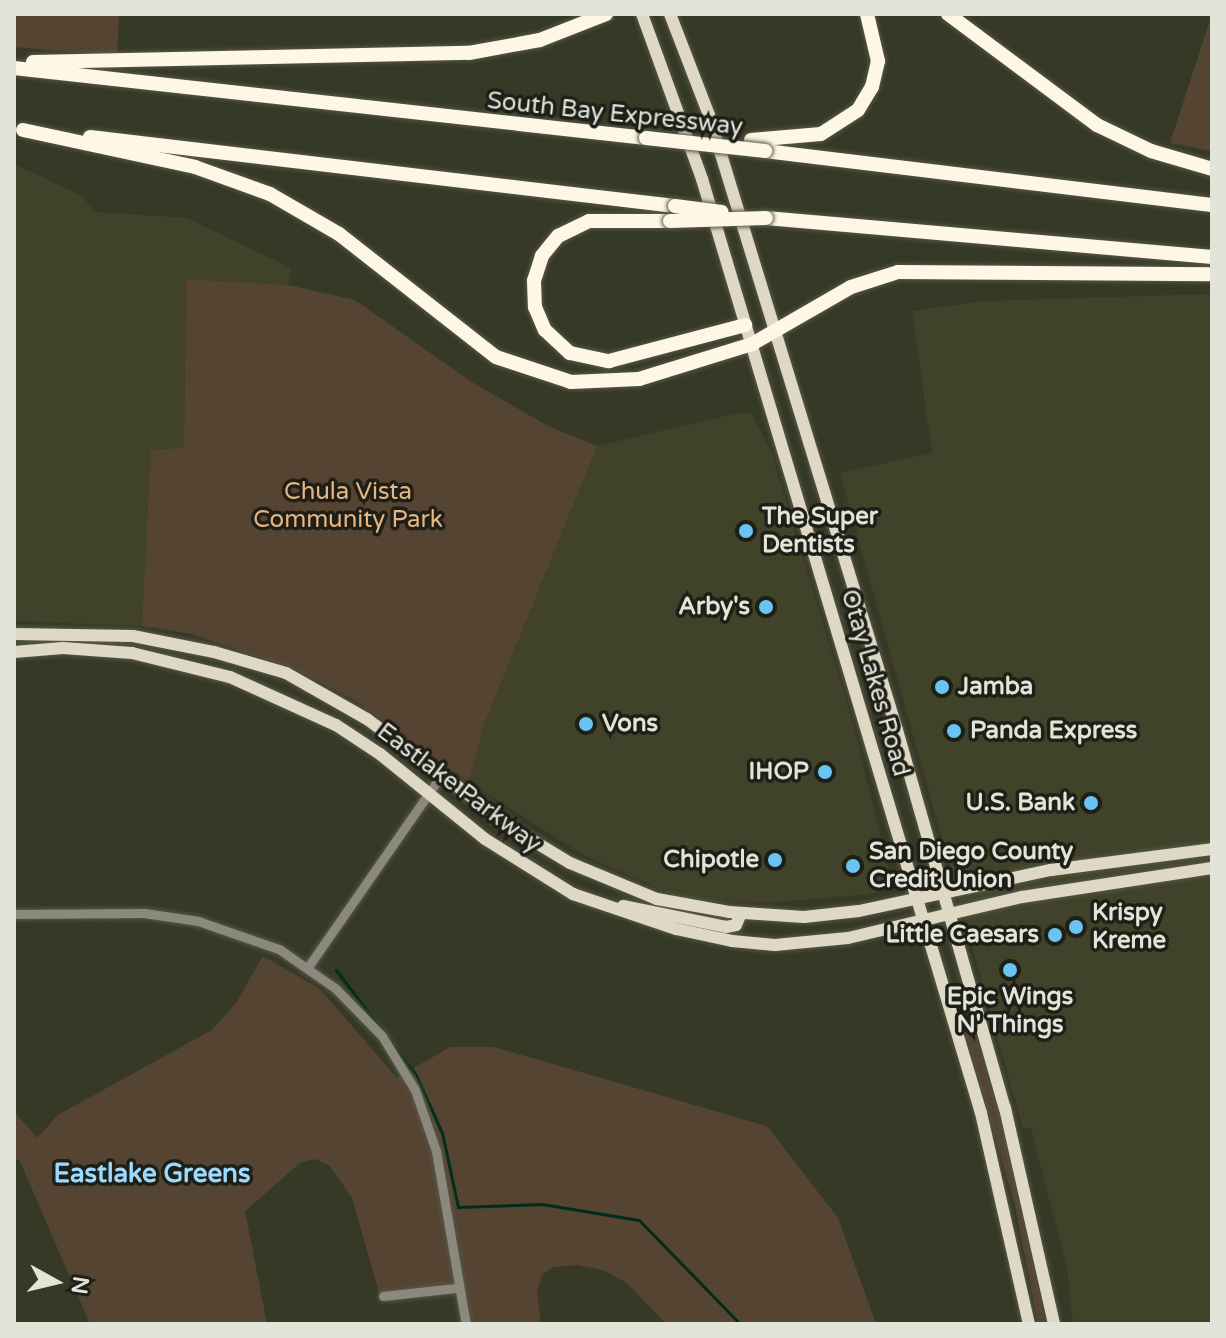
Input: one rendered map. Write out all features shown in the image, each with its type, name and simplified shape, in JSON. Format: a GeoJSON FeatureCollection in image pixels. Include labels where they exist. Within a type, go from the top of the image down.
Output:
{"type":"FeatureCollection","features":[{"type":"Feature","properties":{"kind":"highway"},"geometry":{"type":"LineString","coordinates":[[14,65],[469,53],[540,40],[606,14]]}},
{"type":"Feature","properties":{"kind":"highway"},"geometry":{"type":"LineString","coordinates":[[663,140],[751,140],[821,134],[858,110],[872,87],[878,61],[867,14]]}},
{"type":"Feature","properties":{"kind":"highway"},"geometry":{"type":"LineString","coordinates":[[948,14],[1097,125],[1151,151],[1212,169]]}},
{"type":"Feature","properties":{"kind":"highway","name":"South Bay Expressway"},"geometry":{"type":"LineString","coordinates":[[14,65],[1212,205]]}},
{"type":"Feature","properties":{"kind":"highway"},"geometry":{"type":"LineString","coordinates":[[19,130],[195,167],[270,194],[339,234],[485,349],[546,377],[585,384],[628,382],[752,344],[775,334],[851,287],[898,272],[1212,274]]}},
{"type":"Feature","properties":{"kind":"highway"},"geometry":{"type":"LineString","coordinates":[[19,130],[672,213],[766,218],[1212,257]]}},
{"type":"Feature","properties":{"kind":"highway"},"geometry":{"type":"LineString","coordinates":[[672,213],[589,221],[558,236],[542,256],[534,281],[535,307],[545,330],[570,353],[609,361],[745,325]]}},
{"type":"Feature","properties":{"kind":"main road","name":"Otay Lakes Road"},"geometry":{"type":"LineString","coordinates":[[642,14],[702,179],[981,1113],[1029,1324]]}},
{"type":"Feature","properties":{"kind":"main road","name":"Otay Lakes Road"},"geometry":{"type":"LineString","coordinates":[[670,14],[709,115],[944,893],[1030,1205],[1054,1324]]}},
{"type":"Feature","properties":{"kind":"main road","name":"Eastlake Parkway"},"geometry":{"type":"LineString","coordinates":[[14,634],[133,636],[214,652],[286,673],[367,719],[517,831],[609,883],[657,899],[741,913],[804,917],[915,900],[1051,870],[1212,849]]}},
{"type":"Feature","properties":{"kind":"main road"},"geometry":{"type":"LineString","coordinates":[[93,650],[101,642],[133,636]]}},
{"type":"Feature","properties":{"kind":"main road","name":"Eastlake Parkway"},"geometry":{"type":"LineString","coordinates":[[14,652],[93,650],[183,663],[284,700],[380,754],[428,794],[530,869],[604,905],[676,929],[775,945],[923,923],[1092,884],[1212,868]]}},
{"type":"Feature","properties":{"kind":"main road"},"geometry":{"type":"LineString","coordinates":[[604,905],[726,927],[736,925],[741,913]]}},
{"type":"Feature","properties":{"kind":"street"},"geometry":{"type":"LineString","coordinates":[[308,967],[442,774]]}},
{"type":"Feature","properties":{"kind":"street"},"geometry":{"type":"LineString","coordinates":[[14,914],[144,913],[198,921],[279,949],[308,967],[372,1024],[415,1090],[436,1151],[456,1288],[466,1324]]}},
{"type":"Feature","properties":{"kind":"street"},"geometry":{"type":"LineString","coordinates":[[383,1296],[456,1288]]}},
{"type":"Feature","properties":{"kind":"shaded area"},"geometry":{"type":"Polygon","coordinates":[[[14,164],[82,196],[95,212],[187,218],[291,268],[288,285],[186,279],[184,449],[152,450],[142,626],[14,621],[14,164]]]}},
{"type":"Feature","properties":{"kind":"shaded area"},"geometry":{"type":"Polygon","coordinates":[[[1212,294],[1212,1324],[1073,1324],[1067,1269],[1031,1128],[1023,1129],[840,473],[932,453],[912,311],[986,301],[1212,294]]]}},
{"type":"Feature","properties":{"kind":"shaded area"},"geometry":{"type":"Polygon","coordinates":[[[743,412],[752,414],[771,451],[853,723],[893,888],[872,894],[767,903],[684,900],[583,855],[469,782],[484,725],[597,446],[743,412]]]}},
{"type":"Feature","properties":{"kind":"green space"},"geometry":{"type":"Polygon","coordinates":[[[14,14],[119,14],[117,56],[14,47],[14,14]]]}},
{"type":"Feature","properties":{"kind":"green space"},"geometry":{"type":"Polygon","coordinates":[[[1212,14],[1212,151],[1170,143],[1212,14]]]}},
{"type":"Feature","properties":{"kind":"green space","name":"Chula Vista Community Park"},"geometry":{"type":"Polygon","coordinates":[[[186,279],[288,285],[355,300],[470,381],[548,426],[597,446],[484,725],[469,782],[353,699],[297,670],[192,634],[142,626],[151,450],[184,448],[186,279]]]}},
{"type":"Feature","properties":{"kind":"green space"},"geometry":{"type":"Polygon","coordinates":[[[263,956],[320,989],[397,1078],[450,1047],[494,1047],[767,1126],[838,1218],[876,1324],[666,1324],[627,1283],[603,1270],[577,1265],[553,1267],[542,1275],[537,1291],[541,1324],[462,1324],[453,1285],[381,1300],[352,1198],[330,1166],[315,1159],[301,1162],[245,1211],[267,1324],[90,1324],[20,1161],[14,1159],[14,1111],[37,1138],[58,1115],[212,1030],[236,1003],[263,956]]]}},
{"type":"Feature","properties":{"kind":"green space"},"geometry":{"type":"Polygon","coordinates":[[[959,1011],[976,1038],[1001,1121],[1046,1324],[1038,1324],[1015,1206],[959,1011]]]}},
{"type":"Feature","properties":{"kind":"waterway"},"geometry":{"type":"LineString","coordinates":[[336,970],[416,1075],[442,1133],[458,1207],[542,1204],[639,1220],[740,1324]]}},
{"type":"Feature","properties":{"kind":"place","name":"The Super Dentists"},"geometry":{"type":"Point","coordinates":[746,531]}},
{"type":"Feature","properties":{"kind":"place","name":"Arby's"},"geometry":{"type":"Point","coordinates":[766,607]}},
{"type":"Feature","properties":{"kind":"place","name":"Jamba"},"geometry":{"type":"Point","coordinates":[942,687]}},
{"type":"Feature","properties":{"kind":"place","name":"Vons"},"geometry":{"type":"Point","coordinates":[586,724]}},
{"type":"Feature","properties":{"kind":"place","name":"Panda Express"},"geometry":{"type":"Point","coordinates":[954,731]}},
{"type":"Feature","properties":{"kind":"place","name":"IHOP"},"geometry":{"type":"Point","coordinates":[825,772]}},
{"type":"Feature","properties":{"kind":"place","name":"U.S. Bank"},"geometry":{"type":"Point","coordinates":[1091,803]}},
{"type":"Feature","properties":{"kind":"place","name":"Chipotle"},"geometry":{"type":"Point","coordinates":[775,860]}},
{"type":"Feature","properties":{"kind":"place","name":"San Diego County Credit Union"},"geometry":{"type":"Point","coordinates":[853,866]}},
{"type":"Feature","properties":{"kind":"place","name":"Krispy Kreme"},"geometry":{"type":"Point","coordinates":[1076,927]}},
{"type":"Feature","properties":{"kind":"place","name":"Little Caesars"},"geometry":{"type":"Point","coordinates":[1055,935]}},
{"type":"Feature","properties":{"kind":"place","name":"Epic Wings N' Things"},"geometry":{"type":"Point","coordinates":[1010,970]}},
{"type":"Feature","properties":{"kind":"district","name":"Eastlake Greens"},"geometry":{"type":"Point","coordinates":[152,1174]}}]}
